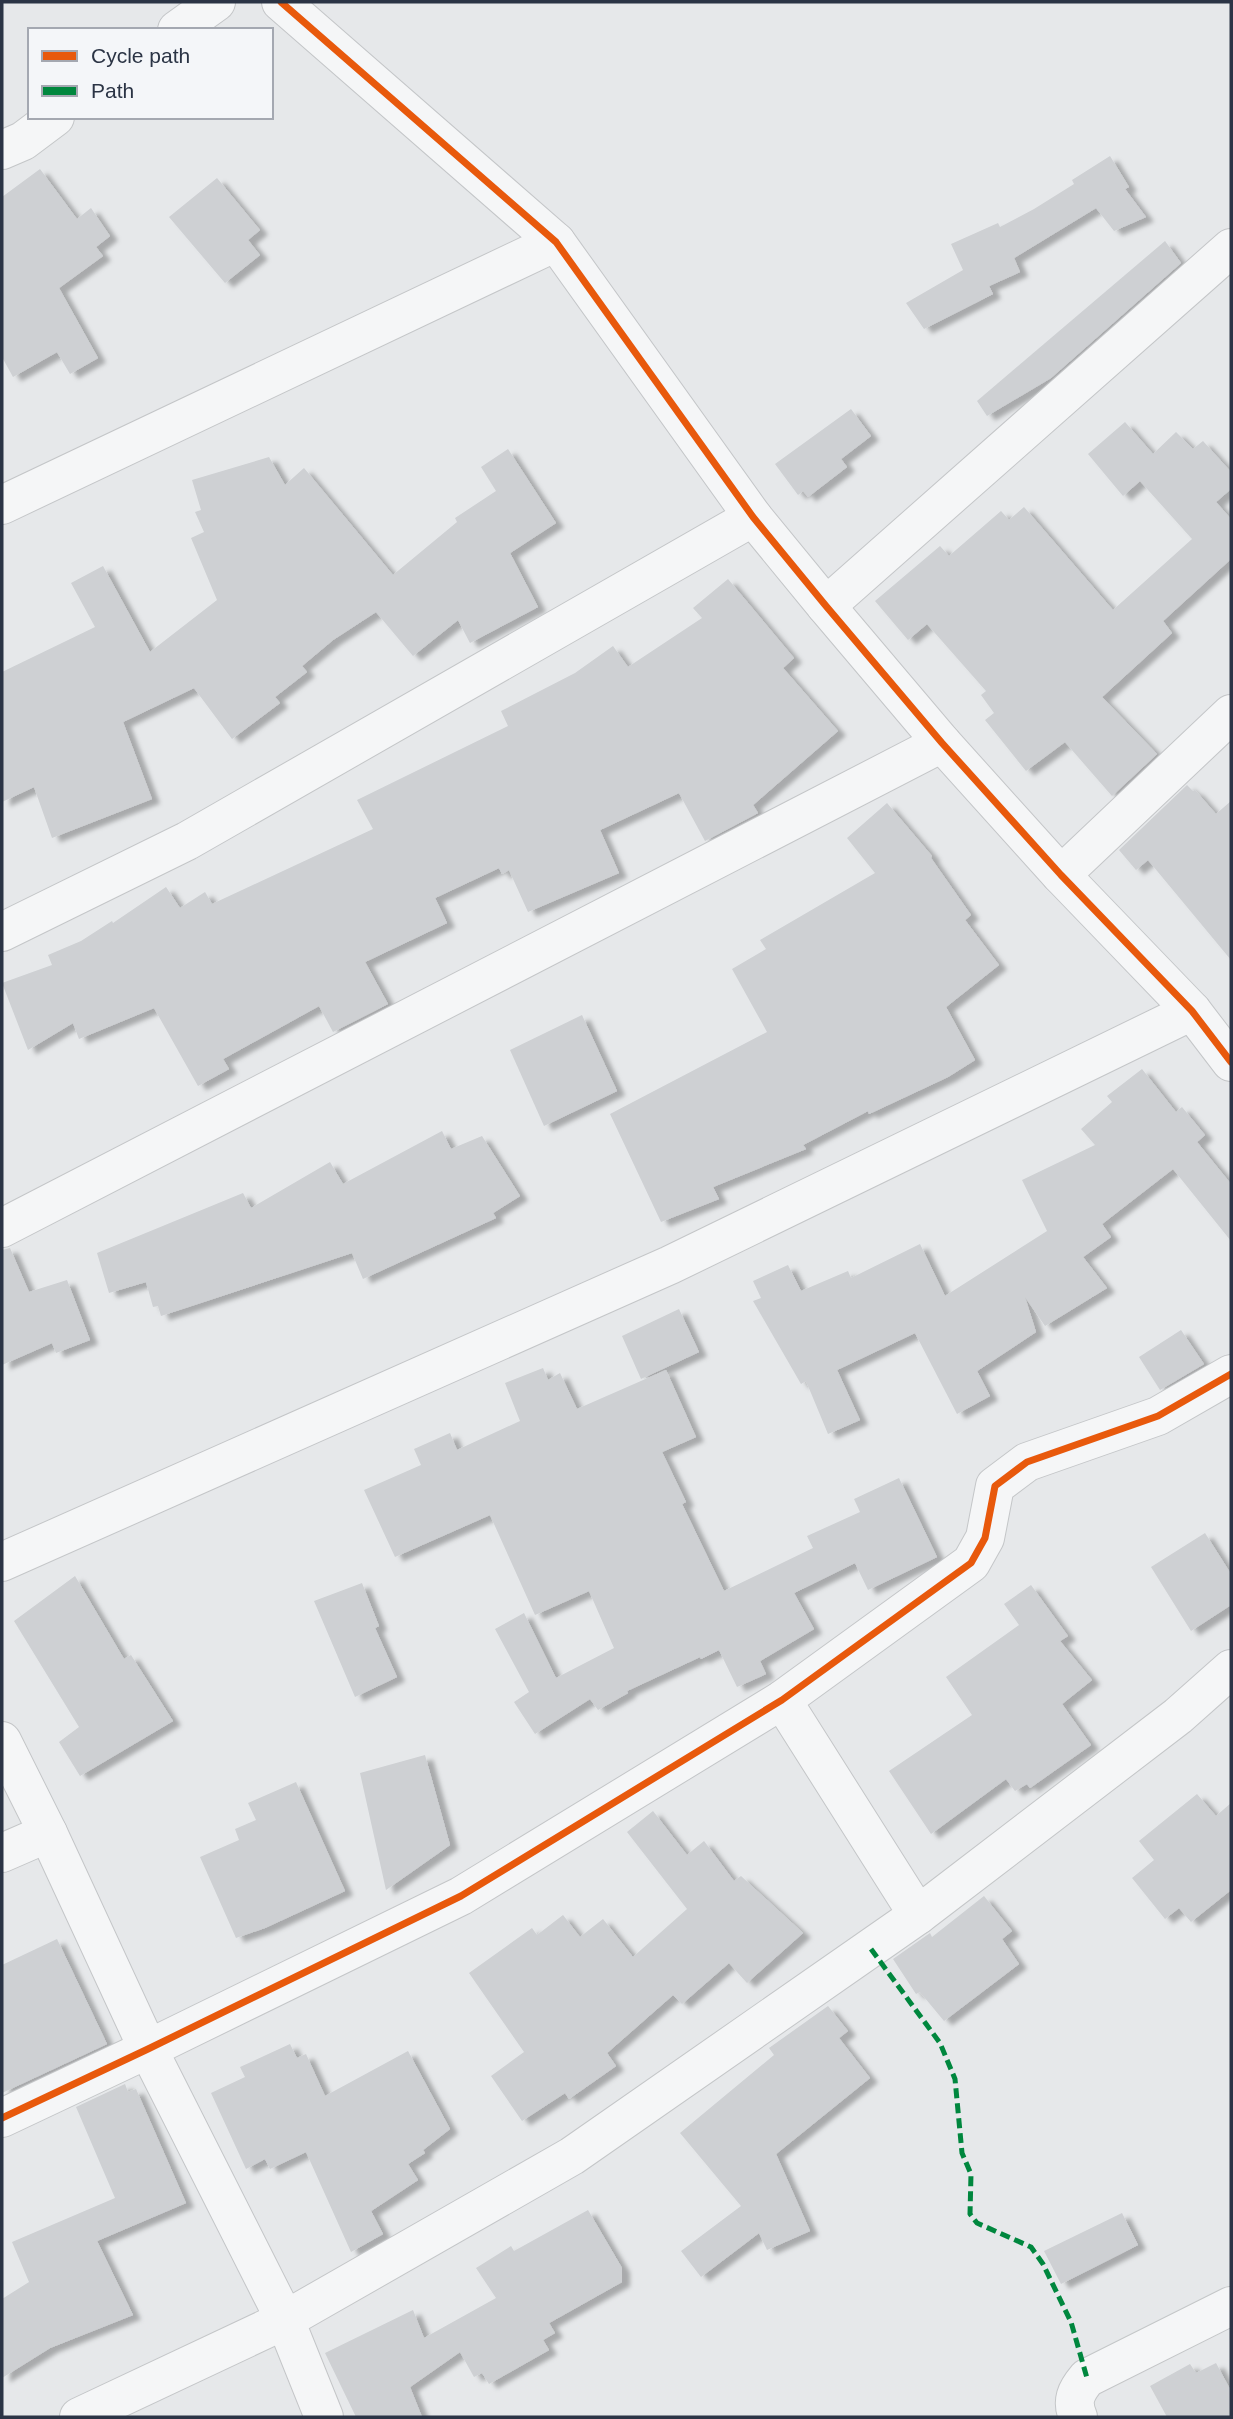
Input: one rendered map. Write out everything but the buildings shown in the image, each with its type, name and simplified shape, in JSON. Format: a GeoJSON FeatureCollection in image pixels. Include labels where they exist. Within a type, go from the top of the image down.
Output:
{"type":"FeatureCollection","features":[{"type":"Feature","properties":{"kind":"street"},"geometry":{"type":"LineString","coordinates":[[180,28],[216,2]]}},
{"type":"Feature","properties":{"kind":"street"},"geometry":{"type":"LineString","coordinates":[[281,2],[556,242],[753,517],[943,743],[1061,875],[1192,1011],[1229,1054]]}},
{"type":"Feature","properties":{"kind":"street"},"geometry":{"type":"LineString","coordinates":[[2,150],[23,141],[52,119]]}},
{"type":"Feature","properties":{"kind":"street"},"geometry":{"type":"LineString","coordinates":[[2,505],[556,242]]}},
{"type":"Feature","properties":{"kind":"street"},"geometry":{"type":"LineString","coordinates":[[827,606],[1231,248]]}},
{"type":"Feature","properties":{"kind":"street"},"geometry":{"type":"LineString","coordinates":[[2,932],[187,841],[753,517]]}},
{"type":"Feature","properties":{"kind":"street"},"geometry":{"type":"LineString","coordinates":[[1061,875],[1231,714]]}},
{"type":"Feature","properties":{"kind":"street"},"geometry":{"type":"LineString","coordinates":[[2,1228],[943,743]]}},
{"type":"Feature","properties":{"kind":"street"},"geometry":{"type":"LineString","coordinates":[[2,1563],[670,1265],[1192,1011]]}},
{"type":"Feature","properties":{"kind":"street"},"geometry":{"type":"LineString","coordinates":[[2,2118],[461,1896],[782,1700],[971,1563],[985,1538],[995,1486],[1009,1474],[1027,1462],[1158,1416],[1231,1374]]}},
{"type":"Feature","properties":{"kind":"street"},"geometry":{"type":"LineString","coordinates":[[79,2417],[285,2320],[572,2155],[918,1915],[1178,1716],[1231,1669]]}},
{"type":"Feature","properties":{"kind":"street"},"geometry":{"type":"LineString","coordinates":[[782,1700],[918,1915]]}},
{"type":"Feature","properties":{"kind":"street"},"geometry":{"type":"LineString","coordinates":[[2,1741],[48,1833],[148,2049],[285,2320],[324,2417]]}},
{"type":"Feature","properties":{"kind":"street"},"geometry":{"type":"LineString","coordinates":[[2,1853],[48,1833]]}},
{"type":"Feature","properties":{"kind":"street"},"geometry":{"type":"LineString","coordinates":[[1078,2417],[1074,2409],[1075,2391],[1087,2378],[1231,2306]]}},
{"type":"Feature","properties":{"kind":"marked path"},"geometry":{"type":"LineString","coordinates":[[871,1949],[940,2043],[955,2079],[962,2153],[971,2174],[970,2214],[977,2223],[1031,2247],[1043,2264],[1071,2322],[1087,2378]]}},
{"type":"Feature","properties":{"kind":"cycle path"},"geometry":{"type":"LineString","coordinates":[[281,2],[556,242],[753,517],[826,606],[942,743],[1061,875],[1192,1011],[1231,1062]]}},
{"type":"Feature","properties":{"kind":"cycle path"},"geometry":{"type":"LineString","coordinates":[[2,2118],[461,1896],[782,1700],[971,1563],[985,1538],[995,1486],[1027,1462],[1158,1416],[1231,1374]]}}]}
